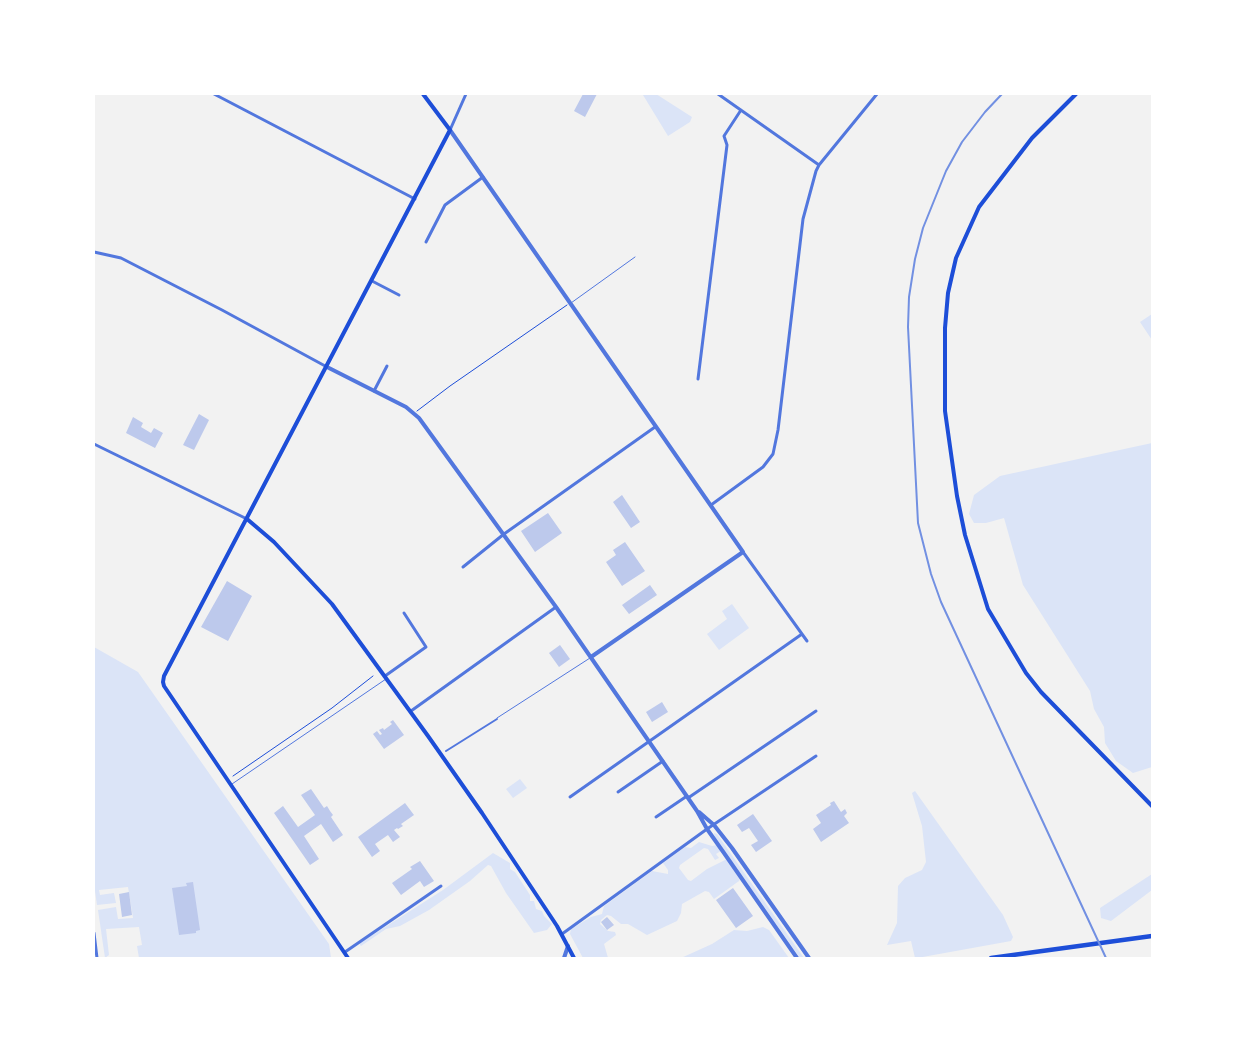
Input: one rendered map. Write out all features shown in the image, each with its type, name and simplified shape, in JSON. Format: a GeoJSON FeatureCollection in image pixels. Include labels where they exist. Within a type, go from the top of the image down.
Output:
{"type":"FeatureCollection","features":[{"type":"Feature","properties":{"kind":"main road"},"geometry":{"type":"LineString","coordinates":[[348,958],[163,682],[164,676],[450,130],[423,94]]}},
{"type":"Feature","properties":{"kind":"main road"},"geometry":{"type":"LineString","coordinates":[[1076,94],[1015,158],[979,207],[956,258],[948,293],[944,328],[945,411],[957,496],[965,535],[988,609],[1026,673],[1041,692],[1152,806]]}},
{"type":"Feature","properties":{"kind":"main road"},"geometry":{"type":"LineString","coordinates":[[247,520],[274,542],[332,604],[386,677],[487,821],[562,934],[574,958]]}},
{"type":"Feature","properties":{"kind":"main road"},"geometry":{"type":"LineString","coordinates":[[991,958],[1152,935]]}},
{"type":"Feature","properties":{"kind":"street"},"geometry":{"type":"LineString","coordinates":[[214,94],[415,199]]}},
{"type":"Feature","properties":{"kind":"street"},"geometry":{"type":"LineString","coordinates":[[466,94],[450,130],[655,427],[807,641]]}},
{"type":"Feature","properties":{"kind":"street"},"geometry":{"type":"LineString","coordinates":[[718,94],[819,165]]}},
{"type":"Feature","properties":{"kind":"street"},"geometry":{"type":"LineString","coordinates":[[711,505],[763,467],[774,454],[803,219],[819,165],[877,94]]}},
{"type":"Feature","properties":{"kind":"street"},"geometry":{"type":"LineString","coordinates":[[698,379],[727,145],[724,136],[741,110]]}},
{"type":"Feature","properties":{"kind":"street"},"geometry":{"type":"LineString","coordinates":[[426,242],[445,205],[483,178]]}},
{"type":"Feature","properties":{"kind":"street"},"geometry":{"type":"LineString","coordinates":[[94,252],[128,261],[415,413],[448,455],[556,607],[698,811],[707,829],[797,958]]}},
{"type":"Feature","properties":{"kind":"street"},"geometry":{"type":"LineString","coordinates":[[372,282],[399,296]]}},
{"type":"Feature","properties":{"kind":"street"},"geometry":{"type":"LineString","coordinates":[[373,392],[387,366]]}},
{"type":"Feature","properties":{"kind":"street"},"geometry":{"type":"LineString","coordinates":[[464,566],[504,534],[655,427]]}},
{"type":"Feature","properties":{"kind":"street"},"geometry":{"type":"LineString","coordinates":[[94,444],[247,520]]}},
{"type":"Feature","properties":{"kind":"street"},"geometry":{"type":"LineString","coordinates":[[591,658],[743,552]]}},
{"type":"Feature","properties":{"kind":"street"},"geometry":{"type":"LineString","coordinates":[[410,711],[556,607]]}},
{"type":"Feature","properties":{"kind":"street"},"geometry":{"type":"LineString","coordinates":[[386,677],[426,647],[404,613]]}},
{"type":"Feature","properties":{"kind":"street"},"geometry":{"type":"LineString","coordinates":[[570,797],[802,634]]}},
{"type":"Feature","properties":{"kind":"street"},"geometry":{"type":"LineString","coordinates":[[656,817],[816,711]]}},
{"type":"Feature","properties":{"kind":"street"},"geometry":{"type":"LineString","coordinates":[[446,751],[497,719]]}},
{"type":"Feature","properties":{"kind":"street"},"geometry":{"type":"LineString","coordinates":[[562,934],[707,829],[816,756]]}},
{"type":"Feature","properties":{"kind":"street"},"geometry":{"type":"LineString","coordinates":[[618,792],[663,761]]}},
{"type":"Feature","properties":{"kind":"street"},"geometry":{"type":"LineString","coordinates":[[698,811],[714,826],[809,958]]}},
{"type":"Feature","properties":{"kind":"street"},"geometry":{"type":"LineString","coordinates":[[344,952],[441,886]]}},
{"type":"Feature","properties":{"kind":"street"},"geometry":{"type":"LineString","coordinates":[[94,933],[97,958]]}},
{"type":"Feature","properties":{"kind":"street"},"geometry":{"type":"LineString","coordinates":[[564,958],[567,944]]}},
{"type":"Feature","properties":{"kind":"lane"},"geometry":{"type":"LineString","coordinates":[[570,304],[635,257]]}},
{"type":"Feature","properties":{"kind":"lane"},"geometry":{"type":"LineString","coordinates":[[497,719],[591,658]]}},
{"type":"Feature","properties":{"kind":"lane"},"geometry":{"type":"LineString","coordinates":[[231,784],[386,677]]}},
{"type":"Feature","properties":{"kind":"path"},"geometry":{"type":"LineString","coordinates":[[415,413],[450,386],[570,304]]}},
{"type":"Feature","properties":{"kind":"path"},"geometry":{"type":"LineString","coordinates":[[233,776],[332,708],[373,676]]}},
{"type":"Feature","properties":{"kind":"shaded area"},"geometry":{"type":"Polygon","coordinates":[[[644,94],[656,94],[692,117],[690,122],[668,136],[644,94]]]}},
{"type":"Feature","properties":{"kind":"shaded area"},"geometry":{"type":"Polygon","coordinates":[[[1152,314],[1152,340],[1140,322],[1152,314]]]}},
{"type":"Feature","properties":{"kind":"shaded area"},"geometry":{"type":"Polygon","coordinates":[[[1152,443],[1152,767],[1133,773],[1116,761],[1105,743],[1104,727],[1094,709],[1090,691],[1023,585],[1004,518],[986,523],[974,523],[969,514],[974,495],[1000,476],[1152,443]]]}},
{"type":"Feature","properties":{"kind":"shaded area"},"geometry":{"type":"Polygon","coordinates":[[[732,604],[749,628],[719,650],[707,634],[727,619],[722,611],[732,604]]]}},
{"type":"Feature","properties":{"kind":"shaded area"},"geometry":{"type":"Polygon","coordinates":[[[94,647],[138,672],[329,944],[331,958],[139,958],[137,946],[142,945],[139,927],[106,929],[109,955],[105,958],[98,910],[116,907],[118,919],[133,918],[128,887],[99,890],[100,895],[114,893],[116,903],[97,905],[94,884],[94,647]]]}},
{"type":"Feature","properties":{"kind":"shaded area"},"geometry":{"type":"Polygon","coordinates":[[[520,779],[527,788],[513,798],[506,789],[520,779]]]}},
{"type":"Feature","properties":{"kind":"shaded area"},"geometry":{"type":"Polygon","coordinates":[[[915,791],[1003,915],[1013,937],[1011,941],[917,958],[915,958],[911,941],[887,945],[897,923],[898,886],[905,878],[922,870],[926,862],[922,826],[912,793],[915,791]]]}},
{"type":"Feature","properties":{"kind":"shaded area"},"geometry":{"type":"Polygon","coordinates":[[[714,833],[717,834],[804,958],[800,958],[714,833]]]}},
{"type":"Feature","properties":{"kind":"shaded area"},"geometry":{"type":"Polygon","coordinates":[[[699,842],[712,846],[717,845],[721,851],[716,854],[719,858],[715,860],[708,849],[704,848],[680,865],[679,868],[688,880],[691,881],[707,869],[727,859],[740,879],[739,881],[714,899],[709,892],[705,891],[682,904],[681,913],[677,921],[647,935],[628,924],[621,924],[607,915],[601,920],[600,924],[608,931],[615,932],[616,935],[604,944],[608,958],[583,958],[570,934],[571,929],[591,917],[602,914],[604,906],[652,871],[668,874],[668,870],[663,863],[685,847],[691,848],[699,842]]]}},
{"type":"Feature","properties":{"kind":"shaded area"},"geometry":{"type":"Polygon","coordinates":[[[493,853],[510,863],[510,869],[515,872],[530,895],[530,901],[534,901],[536,909],[542,911],[552,924],[547,930],[534,933],[506,893],[491,866],[488,865],[470,881],[429,910],[400,926],[386,929],[360,945],[360,943],[443,890],[493,853]]]}},
{"type":"Feature","properties":{"kind":"shaded area"},"geometry":{"type":"Polygon","coordinates":[[[1152,874],[1152,890],[1111,921],[1101,918],[1100,908],[1152,874]]]}},
{"type":"Feature","properties":{"kind":"shaded area"},"geometry":{"type":"Polygon","coordinates":[[[763,927],[769,930],[789,958],[681,958],[712,944],[734,930],[747,931],[763,927]]]}},
{"type":"Feature","properties":{"kind":"building"},"geometry":{"type":"Polygon","coordinates":[[[583,94],[597,94],[585,117],[574,111],[583,94]]]}},
{"type":"Feature","properties":{"kind":"building"},"geometry":{"type":"Polygon","coordinates":[[[199,414],[209,420],[194,450],[183,445],[199,414]]]}},
{"type":"Feature","properties":{"kind":"building"},"geometry":{"type":"Polygon","coordinates":[[[133,417],[143,423],[141,427],[151,433],[154,428],[163,433],[155,448],[126,433],[133,417]]]}},
{"type":"Feature","properties":{"kind":"building"},"geometry":{"type":"Polygon","coordinates":[[[622,495],[640,522],[631,528],[613,502],[622,495]]]}},
{"type":"Feature","properties":{"kind":"building"},"geometry":{"type":"Polygon","coordinates":[[[548,513],[562,533],[535,552],[521,531],[548,513]]]}},
{"type":"Feature","properties":{"kind":"building"},"geometry":{"type":"Polygon","coordinates":[[[625,542],[645,571],[622,586],[606,562],[616,555],[613,550],[625,542]]]}},
{"type":"Feature","properties":{"kind":"building"},"geometry":{"type":"Polygon","coordinates":[[[227,581],[252,596],[228,641],[201,627],[227,581]]]}},
{"type":"Feature","properties":{"kind":"building"},"geometry":{"type":"Polygon","coordinates":[[[650,585],[657,595],[629,614],[622,605],[650,585]]]}},
{"type":"Feature","properties":{"kind":"building"},"geometry":{"type":"Polygon","coordinates":[[[560,645],[570,659],[559,667],[549,653],[560,645]]]}},
{"type":"Feature","properties":{"kind":"building"},"geometry":{"type":"Polygon","coordinates":[[[662,702],[668,712],[652,722],[646,712],[662,702]]]}},
{"type":"Feature","properties":{"kind":"building"},"geometry":{"type":"Polygon","coordinates":[[[393,720],[404,735],[384,749],[373,734],[377,731],[380,735],[382,734],[379,730],[383,728],[384,730],[392,724],[390,722],[393,720]]]}},
{"type":"Feature","properties":{"kind":"building"},"geometry":{"type":"Polygon","coordinates":[[[311,789],[324,808],[327,806],[333,815],[331,817],[343,835],[333,842],[321,824],[304,836],[319,859],[310,865],[274,813],[283,806],[298,827],[315,815],[301,795],[311,789]]]}},
{"type":"Feature","properties":{"kind":"building"},"geometry":{"type":"Polygon","coordinates":[[[834,801],[841,812],[845,809],[847,813],[844,816],[849,823],[821,842],[813,829],[821,823],[816,815],[834,801]]]}},
{"type":"Feature","properties":{"kind":"building"},"geometry":{"type":"Polygon","coordinates":[[[405,803],[414,815],[401,824],[403,826],[394,830],[400,837],[393,842],[388,835],[375,844],[380,851],[372,857],[358,837],[405,803]]]}},
{"type":"Feature","properties":{"kind":"building"},"geometry":{"type":"Polygon","coordinates":[[[753,814],[772,841],[756,852],[751,845],[758,841],[749,828],[742,832],[737,825],[753,814]]]}},
{"type":"Feature","properties":{"kind":"building"},"geometry":{"type":"Polygon","coordinates":[[[420,861],[434,881],[424,887],[420,881],[401,895],[392,883],[420,861]]]}},
{"type":"Feature","properties":{"kind":"building"},"geometry":{"type":"Polygon","coordinates":[[[193,882],[200,930],[196,931],[196,933],[179,935],[172,888],[187,886],[186,883],[193,882]]]}},
{"type":"Feature","properties":{"kind":"building"},"geometry":{"type":"Polygon","coordinates":[[[733,888],[753,916],[736,928],[716,900],[733,888]]]}},
{"type":"Feature","properties":{"kind":"building"},"geometry":{"type":"Polygon","coordinates":[[[129,892],[132,915],[122,917],[119,894],[129,892]]]}},
{"type":"Feature","properties":{"kind":"building"},"geometry":{"type":"Polygon","coordinates":[[[607,917],[614,925],[607,930],[601,922],[607,917]]]}},
{"type":"Feature","properties":{"kind":"railway"},"geometry":{"type":"LineString","coordinates":[[1002,94],[985,112],[962,142],[946,171],[923,228],[915,259],[909,297],[908,327],[918,523],[931,574],[941,602],[1106,958]]}}]}
